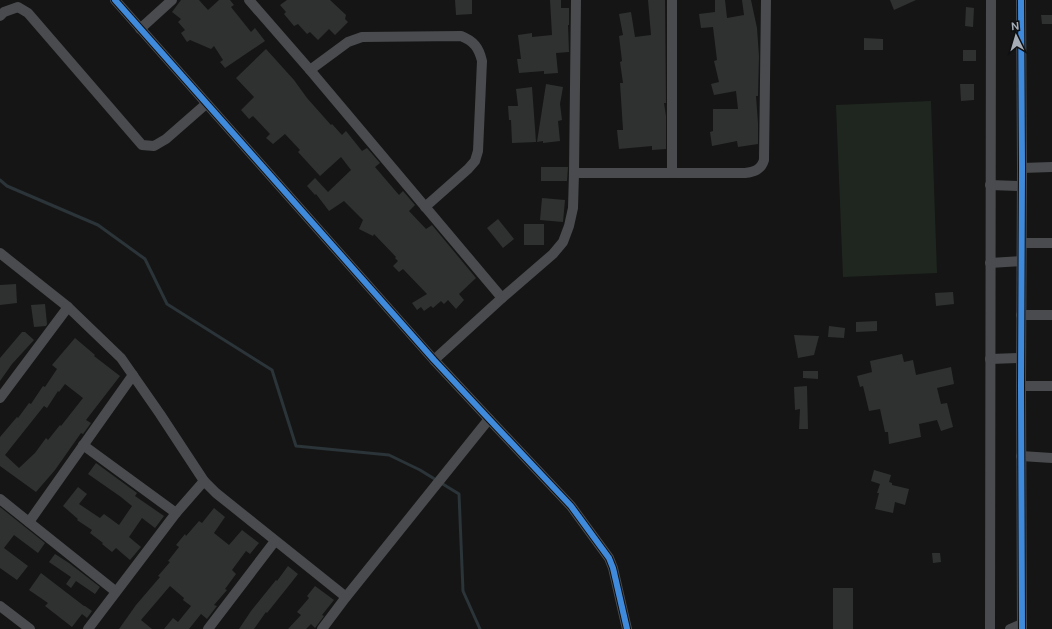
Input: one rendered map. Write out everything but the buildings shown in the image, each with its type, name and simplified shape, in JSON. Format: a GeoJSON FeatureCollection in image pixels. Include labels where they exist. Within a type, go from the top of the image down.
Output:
{"type":"FeatureCollection","features":[{"type":"Feature","properties":{"kind":"street"},"geometry":{"type":"LineString","coordinates":[[115,0],[434,360],[571,506],[609,558],[613,568],[627,629]]}},
{"type":"Feature","properties":{"kind":"street"},"geometry":{"type":"LineString","coordinates":[[140,29],[172,0]]}},
{"type":"Feature","properties":{"kind":"street"},"geometry":{"type":"LineString","coordinates":[[434,360],[547,259],[563,242],[569,226],[573,208],[576,0]]}},
{"type":"Feature","properties":{"kind":"street"},"geometry":{"type":"LineString","coordinates":[[672,0],[672,173]]}},
{"type":"Feature","properties":{"kind":"street"},"geometry":{"type":"LineString","coordinates":[[574,173],[745,173],[758,169],[764,160],[766,0]]}},
{"type":"Feature","properties":{"kind":"street"},"geometry":{"type":"LineString","coordinates":[[990,629],[990,185],[992,0]]}},
{"type":"Feature","properties":{"kind":"street"},"geometry":{"type":"LineString","coordinates":[[1010,629],[1022,627],[1020,386],[1022,243],[1021,0]]}},
{"type":"Feature","properties":{"kind":"street"},"geometry":{"type":"LineString","coordinates":[[251,1],[502,298]]}},
{"type":"Feature","properties":{"kind":"street"},"geometry":{"type":"LineString","coordinates":[[0,16],[4,12],[18,7],[28,13],[142,145],[154,146],[166,139],[206,104]]}},
{"type":"Feature","properties":{"kind":"street"},"geometry":{"type":"LineString","coordinates":[[310,70],[348,42],[362,37],[461,36],[474,43],[480,52],[482,61],[478,151],[475,162],[425,207]]}},
{"type":"Feature","properties":{"kind":"street"},"geometry":{"type":"LineString","coordinates":[[1022,168],[1052,167]]}},
{"type":"Feature","properties":{"kind":"street"},"geometry":{"type":"LineString","coordinates":[[990,185],[1021,186]]}},
{"type":"Feature","properties":{"kind":"street"},"geometry":{"type":"LineString","coordinates":[[1022,243],[1052,243]]}},
{"type":"Feature","properties":{"kind":"street"},"geometry":{"type":"LineString","coordinates":[[0,253],[68,307],[121,358],[204,482],[346,597]]}},
{"type":"Feature","properties":{"kind":"street"},"geometry":{"type":"LineString","coordinates":[[990,263],[1021,262]]}},
{"type":"Feature","properties":{"kind":"street"},"geometry":{"type":"LineString","coordinates":[[0,398],[68,307]]}},
{"type":"Feature","properties":{"kind":"street"},"geometry":{"type":"LineString","coordinates":[[1021,315],[1052,315]]}},
{"type":"Feature","properties":{"kind":"street"},"geometry":{"type":"LineString","coordinates":[[990,358],[1020,358]]}},
{"type":"Feature","properties":{"kind":"street"},"geometry":{"type":"LineString","coordinates":[[29,522],[133,375]]}},
{"type":"Feature","properties":{"kind":"street"},"geometry":{"type":"LineString","coordinates":[[1020,386],[1052,386]]}},
{"type":"Feature","properties":{"kind":"street"},"geometry":{"type":"LineString","coordinates":[[322,629],[346,597],[489,420]]}},
{"type":"Feature","properties":{"kind":"street"},"geometry":{"type":"LineString","coordinates":[[83,445],[176,513]]}},
{"type":"Feature","properties":{"kind":"street"},"geometry":{"type":"LineString","coordinates":[[1021,456],[1052,458]]}},
{"type":"Feature","properties":{"kind":"street"},"geometry":{"type":"LineString","coordinates":[[88,629],[115,591],[176,513],[204,482]]}},
{"type":"Feature","properties":{"kind":"street"},"geometry":{"type":"LineString","coordinates":[[0,499],[115,591]]}},
{"type":"Feature","properties":{"kind":"street"},"geometry":{"type":"LineString","coordinates":[[208,629],[276,541]]}},
{"type":"Feature","properties":{"kind":"street"},"geometry":{"type":"LineString","coordinates":[[0,606],[30,629]]}},
{"type":"Feature","properties":{"kind":"shaded area"},"geometry":{"type":"Polygon","coordinates":[[[931,101],[937,273],[843,277],[836,105],[931,101]]]}},
{"type":"Feature","properties":{"kind":"waterway"},"geometry":{"type":"LineString","coordinates":[[0,180],[7,186],[98,225],[145,259],[167,304],[272,370],[296,446],[389,455],[420,470],[459,494],[463,591],[480,629]]}},
{"type":"Feature","properties":{"kind":"cycle path"},"geometry":{"type":"LineString","coordinates":[[115,0],[434,360],[571,506],[609,558],[613,568],[627,629]]}},
{"type":"Feature","properties":{"kind":"cycle path"},"geometry":{"type":"LineString","coordinates":[[1021,0],[1022,629]]}}]}
